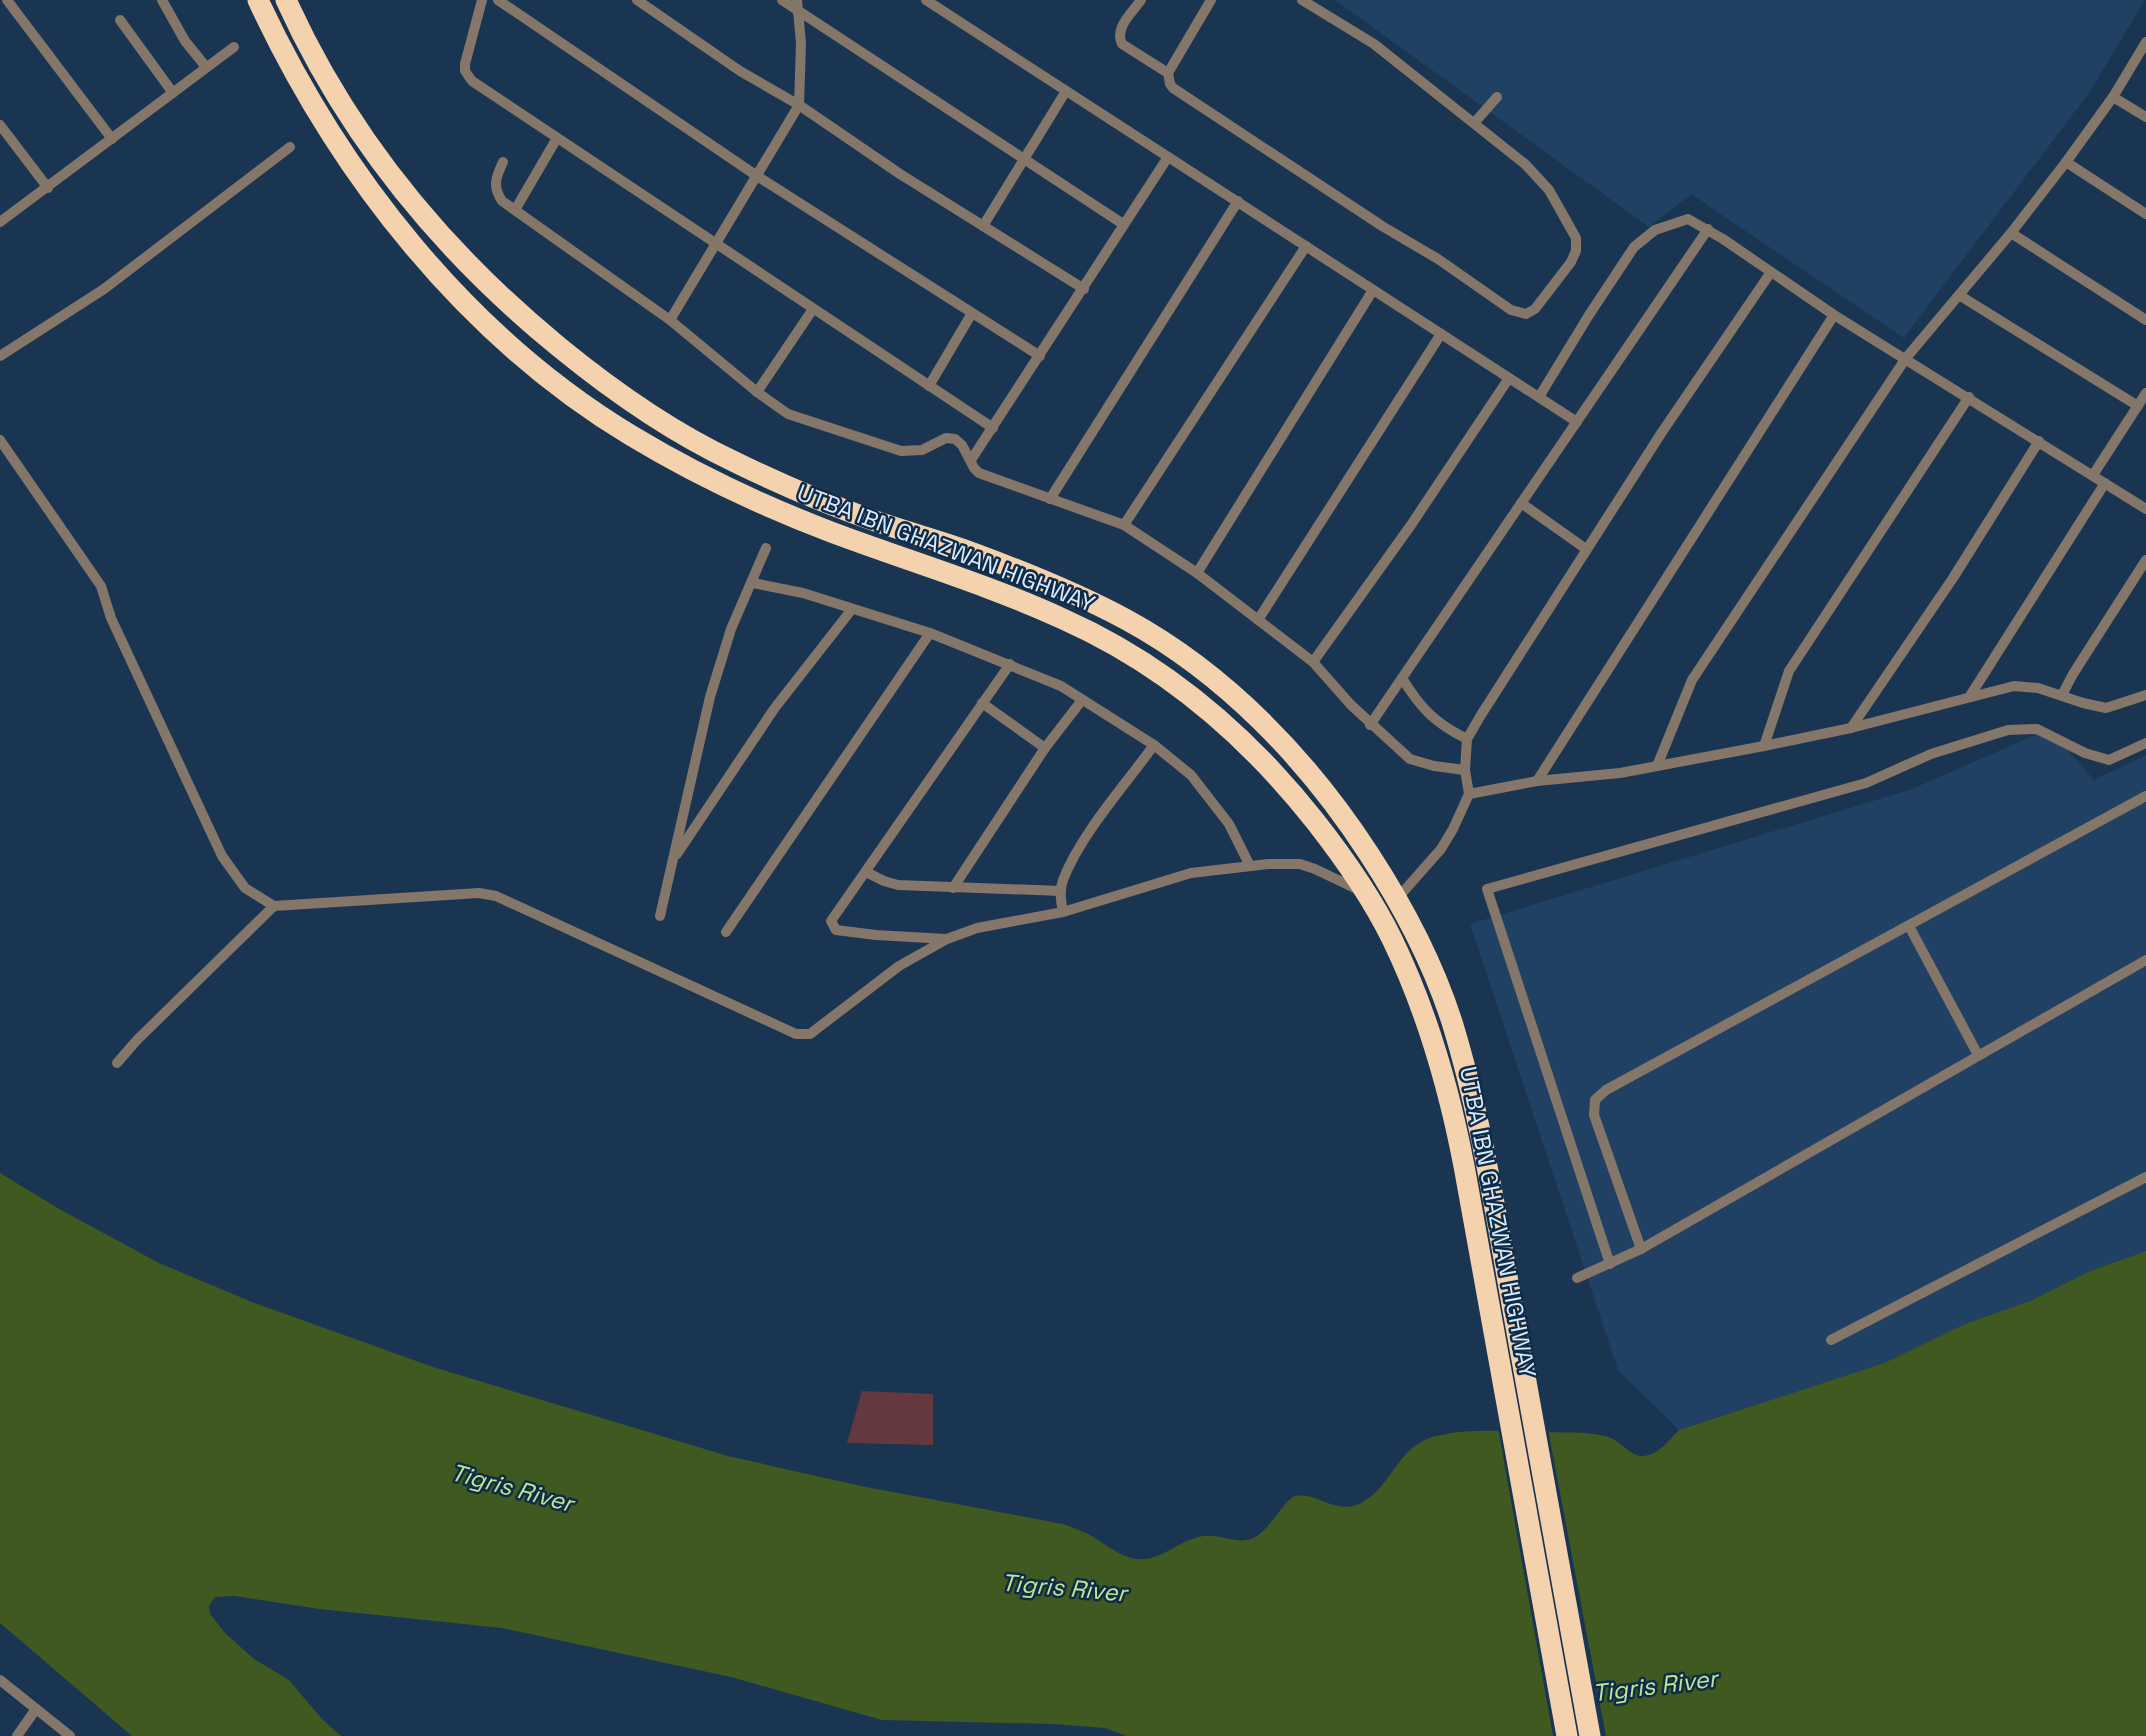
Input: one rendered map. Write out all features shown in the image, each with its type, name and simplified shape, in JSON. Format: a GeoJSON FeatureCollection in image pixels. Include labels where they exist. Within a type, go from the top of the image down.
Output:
{"type":"FeatureCollection","features":[{"type":"Feature","properties":{"kind":"highway","name":"UTBA IBN GHAZWAN HIGHWAY"},"geometry":{"type":"LineString","coordinates":[[258,0],[281,48],[319,114],[386,212],[465,301],[554,382],[630,435],[754,500],[835,533],[1017,599],[1063,619],[1133,656],[1202,704],[1249,746],[1317,823],[1348,864],[1391,937],[1428,1027],[1457,1130],[1567,1736]]}},
{"type":"Feature","properties":{"kind":"highway","name":"UTBA IBN GHAZWAN HIGHWAY"},"geometry":{"type":"LineString","coordinates":[[286,0],[312,53],[344,108],[403,191],[477,274],[583,367],[659,421],[749,469],[881,523],[1015,569],[1105,609],[1154,636],[1233,695],[1291,752],[1352,829],[1411,928],[1450,1018],[1478,1126],[1590,1736]]}},
{"type":"Feature","properties":{"kind":"street"},"geometry":{"type":"LineString","coordinates":[[8,0],[112,139]]}},
{"type":"Feature","properties":{"kind":"street"},"geometry":{"type":"LineString","coordinates":[[162,0],[186,41],[206,67]]}},
{"type":"Feature","properties":{"kind":"street"},"geometry":{"type":"LineString","coordinates":[[482,0],[465,64],[465,71],[471,81],[993,428]]}},
{"type":"Feature","properties":{"kind":"street"},"geometry":{"type":"LineString","coordinates":[[498,0],[757,176],[1040,356]]}},
{"type":"Feature","properties":{"kind":"street"},"geometry":{"type":"LineString","coordinates":[[637,0],[740,71],[799,105],[900,174],[1084,289]]}},
{"type":"Feature","properties":{"kind":"street"},"geometry":{"type":"LineString","coordinates":[[782,0],[797,5],[1123,225]]}},
{"type":"Feature","properties":{"kind":"street"},"geometry":{"type":"LineString","coordinates":[[926,0],[1577,422]]}},
{"type":"Feature","properties":{"kind":"street"},"geometry":{"type":"LineString","coordinates":[[1141,0],[1119,31],[1119,39],[1122,44],[1168,73]]}},
{"type":"Feature","properties":{"kind":"street"},"geometry":{"type":"LineString","coordinates":[[1211,0],[1168,73],[1173,88],[1382,226],[1438,259],[1511,310],[1526,314],[1535,309],[1574,257],[1576,238],[1542,181],[1475,122],[1374,44],[1302,0]]}},
{"type":"Feature","properties":{"kind":"street"},"geometry":{"type":"LineString","coordinates":[[670,320],[799,105],[801,43],[797,5]]}},
{"type":"Feature","properties":{"kind":"street"},"geometry":{"type":"LineString","coordinates":[[120,20],[173,93]]}},
{"type":"Feature","properties":{"kind":"street"},"geometry":{"type":"LineString","coordinates":[[1657,766],[1692,680],[1906,358],[2011,233],[2066,162],[2113,97],[2146,42]]}},
{"type":"Feature","properties":{"kind":"street"},"geometry":{"type":"LineString","coordinates":[[0,222],[234,47]]}},
{"type":"Feature","properties":{"kind":"street"},"geometry":{"type":"LineString","coordinates":[[983,226],[1066,91]]}},
{"type":"Feature","properties":{"kind":"street"},"geometry":{"type":"LineString","coordinates":[[1475,122],[1497,97]]}},
{"type":"Feature","properties":{"kind":"street"},"geometry":{"type":"LineString","coordinates":[[2113,97],[2146,117]]}},
{"type":"Feature","properties":{"kind":"street"},"geometry":{"type":"LineString","coordinates":[[0,125],[48,188]]}},
{"type":"Feature","properties":{"kind":"street"},"geometry":{"type":"LineString","coordinates":[[515,210],[557,138]]}},
{"type":"Feature","properties":{"kind":"street"},"geometry":{"type":"LineString","coordinates":[[0,356],[104,289],[290,147]]}},
{"type":"Feature","properties":{"kind":"street"},"geometry":{"type":"LineString","coordinates":[[971,460],[1168,157]]}},
{"type":"Feature","properties":{"kind":"street"},"geometry":{"type":"LineString","coordinates":[[503,162],[495,178],[495,191],[502,201],[670,320],[788,414],[901,451],[922,450],[946,438],[955,439],[962,445],[979,472],[1124,525],[1196,573],[1313,662],[1370,725],[1410,759],[1434,766],[1465,770]]}},
{"type":"Feature","properties":{"kind":"street"},"geometry":{"type":"LineString","coordinates":[[2066,162],[2146,214]]}},
{"type":"Feature","properties":{"kind":"street"},"geometry":{"type":"LineString","coordinates":[[1050,499],[1238,201]]}},
{"type":"Feature","properties":{"kind":"street"},"geometry":{"type":"LineString","coordinates":[[1539,397],[1588,315],[1634,247],[1655,230],[1672,222],[1688,219],[1708,229],[1834,315],[2146,509]]}},
{"type":"Feature","properties":{"kind":"street"},"geometry":{"type":"LineString","coordinates":[[1370,725],[1708,229]]}},
{"type":"Feature","properties":{"kind":"street"},"geometry":{"type":"LineString","coordinates":[[2011,233],[2146,320]]}},
{"type":"Feature","properties":{"kind":"street"},"geometry":{"type":"LineString","coordinates":[[1124,525],[1306,246]]}},
{"type":"Feature","properties":{"kind":"street"},"geometry":{"type":"LineString","coordinates":[[1396,900],[1441,849],[1469,794],[1465,770],[1467,739],[1586,549],[1771,272]]}},
{"type":"Feature","properties":{"kind":"street"},"geometry":{"type":"LineString","coordinates":[[1196,573],[1373,290]]}},
{"type":"Feature","properties":{"kind":"street"},"geometry":{"type":"LineString","coordinates":[[1959,295],[2138,406]]}},
{"type":"Feature","properties":{"kind":"street"},"geometry":{"type":"LineString","coordinates":[[757,391],[813,309]]}},
{"type":"Feature","properties":{"kind":"street"},"geometry":{"type":"LineString","coordinates":[[929,386],[972,313]]}},
{"type":"Feature","properties":{"kind":"street"},"geometry":{"type":"LineString","coordinates":[[1537,781],[1834,315]]}},
{"type":"Feature","properties":{"kind":"street"},"geometry":{"type":"LineString","coordinates":[[1258,620],[1441,334]]}},
{"type":"Feature","properties":{"kind":"street"},"geometry":{"type":"LineString","coordinates":[[1313,662],[1411,525],[1509,378]]}},
{"type":"Feature","properties":{"kind":"street"},"geometry":{"type":"LineString","coordinates":[[2093,475],[2146,393]]}},
{"type":"Feature","properties":{"kind":"street"},"geometry":{"type":"LineString","coordinates":[[1764,746],[1789,671],[1969,397]]}},
{"type":"Feature","properties":{"kind":"street"},"geometry":{"type":"LineString","coordinates":[[0,440],[101,586],[111,618],[222,856],[246,888],[274,906],[478,892],[496,896],[796,1034],[810,1034],[899,966],[947,939],[977,928],[1063,912],[1191,873],[1250,866],[1300,864],[1367,894]]}},
{"type":"Feature","properties":{"kind":"street"},"geometry":{"type":"LineString","coordinates":[[1851,728],[1953,578],[2039,441]]}},
{"type":"Feature","properties":{"kind":"street"},"geometry":{"type":"LineString","coordinates":[[1970,696],[2105,483]]}},
{"type":"Feature","properties":{"kind":"street"},"geometry":{"type":"LineString","coordinates":[[1521,503],[1586,549]]}},
{"type":"Feature","properties":{"kind":"street"},"geometry":{"type":"LineString","coordinates":[[660,916],[710,697],[731,629],[766,548]]}},
{"type":"Feature","properties":{"kind":"street"},"geometry":{"type":"LineString","coordinates":[[2062,695],[2146,560]]}},
{"type":"Feature","properties":{"kind":"street"},"geometry":{"type":"LineString","coordinates":[[753,583],[803,593],[930,633],[1061,686],[1154,745],[1191,775],[1229,824],[1250,866]]}},
{"type":"Feature","properties":{"kind":"street"},"geometry":{"type":"LineString","coordinates":[[671,864],[774,709],[852,609]]}},
{"type":"Feature","properties":{"kind":"street"},"geometry":{"type":"LineString","coordinates":[[726,932],[930,633]]}},
{"type":"Feature","properties":{"kind":"street"},"geometry":{"type":"LineString","coordinates":[[947,939],[836,930],[831,921],[1010,664]]}},
{"type":"Feature","properties":{"kind":"street"},"geometry":{"type":"LineString","coordinates":[[1402,678],[1426,713],[1443,727],[1467,739]]}},
{"type":"Feature","properties":{"kind":"street"},"geometry":{"type":"LineString","coordinates":[[1469,794],[1537,781],[1620,773],[1764,746],[1851,728],[2014,686],[2038,688],[2083,704],[2106,708],[2146,695]]}},
{"type":"Feature","properties":{"kind":"street"},"geometry":{"type":"LineString","coordinates":[[953,888],[1045,748],[1082,700]]}},
{"type":"Feature","properties":{"kind":"street"},"geometry":{"type":"LineString","coordinates":[[982,703],[1045,748]]}},
{"type":"Feature","properties":{"kind":"street"},"geometry":{"type":"LineString","coordinates":[[1610,1264],[1487,888],[1866,783],[1931,754],[2008,730],[2037,729],[2085,753],[2109,760],[2146,743]]}},
{"type":"Feature","properties":{"kind":"street"},"geometry":{"type":"LineString","coordinates":[[1063,912],[1063,880],[1092,830],[1154,745]]}},
{"type":"Feature","properties":{"kind":"street"},"geometry":{"type":"LineString","coordinates":[[1641,1249],[1594,1115],[1594,1100],[1606,1090],[2146,796]]}},
{"type":"Feature","properties":{"kind":"street"},"geometry":{"type":"LineString","coordinates":[[866,872],[898,885],[1061,891]]}},
{"type":"Feature","properties":{"kind":"street"},"geometry":{"type":"LineString","coordinates":[[117,1063],[137,1040],[274,906]]}},
{"type":"Feature","properties":{"kind":"street"},"geometry":{"type":"LineString","coordinates":[[1909,926],[1978,1055]]}},
{"type":"Feature","properties":{"kind":"street"},"geometry":{"type":"LineString","coordinates":[[1577,1278],[1641,1249],[2146,960]]}},
{"type":"Feature","properties":{"kind":"street"},"geometry":{"type":"LineString","coordinates":[[1831,1340],[2146,1177]]}},
{"type":"Feature","properties":{"kind":"street"},"geometry":{"type":"LineString","coordinates":[[0,1680],[70,1736]]}},
{"type":"Feature","properties":{"kind":"street"},"geometry":{"type":"LineString","coordinates":[[17,1736],[36,1709]]}},
{"type":"Feature","properties":{"kind":"shaded area"},"geometry":{"type":"Polygon","coordinates":[[[1335,0],[2145,0],[2091,90],[1904,338],[1691,194],[1649,227],[1335,0]]]}},
{"type":"Feature","properties":{"kind":"shaded area"},"geometry":{"type":"Polygon","coordinates":[[[2049,729],[2094,780],[2146,755],[2146,1251],[2090,1271],[2030,1301],[1965,1324],[1884,1363],[1679,1430],[1618,1370],[1470,924],[1912,789],[2049,729]]]}},
{"type":"Feature","properties":{"kind":"shaded area"},"geometry":{"type":"Polygon","coordinates":[[[862,1391],[933,1394],[933,1445],[847,1443],[862,1391]]]}},
{"type":"Feature","properties":{"kind":"water","name":"Tigris River"},"geometry":{"type":"Polygon","coordinates":[[[0,1173],[61,1210],[159,1263],[252,1302],[433,1367],[728,1456],[861,1486],[1063,1524],[1088,1534],[1123,1555],[1138,1559],[1153,1558],[1196,1537],[1251,1539],[1264,1530],[1291,1498],[1296,1496],[1312,1497],[1344,1507],[1363,1502],[1374,1494],[1415,1446],[1426,1439],[1441,1435],[1478,1431],[1590,1433],[1615,1440],[1632,1453],[1647,1456],[1662,1447],[1679,1430],[1884,1363],[1965,1324],[2030,1301],[2090,1271],[2146,1251],[2146,1736],[1126,1736],[1105,1728],[1054,1724],[882,1720],[731,1677],[502,1628],[319,1609],[234,1596],[215,1597],[209,1606],[210,1614],[225,1633],[254,1659],[289,1680],[322,1719],[341,1736],[132,1736],[0,1623],[0,1173]]]}},
{"type":"Feature","properties":{"kind":"pier"},"geometry":{"type":"Polygon","coordinates":[[[1498,1428],[1548,1429],[1606,1736],[1553,1736],[1498,1428]]]}}]}
